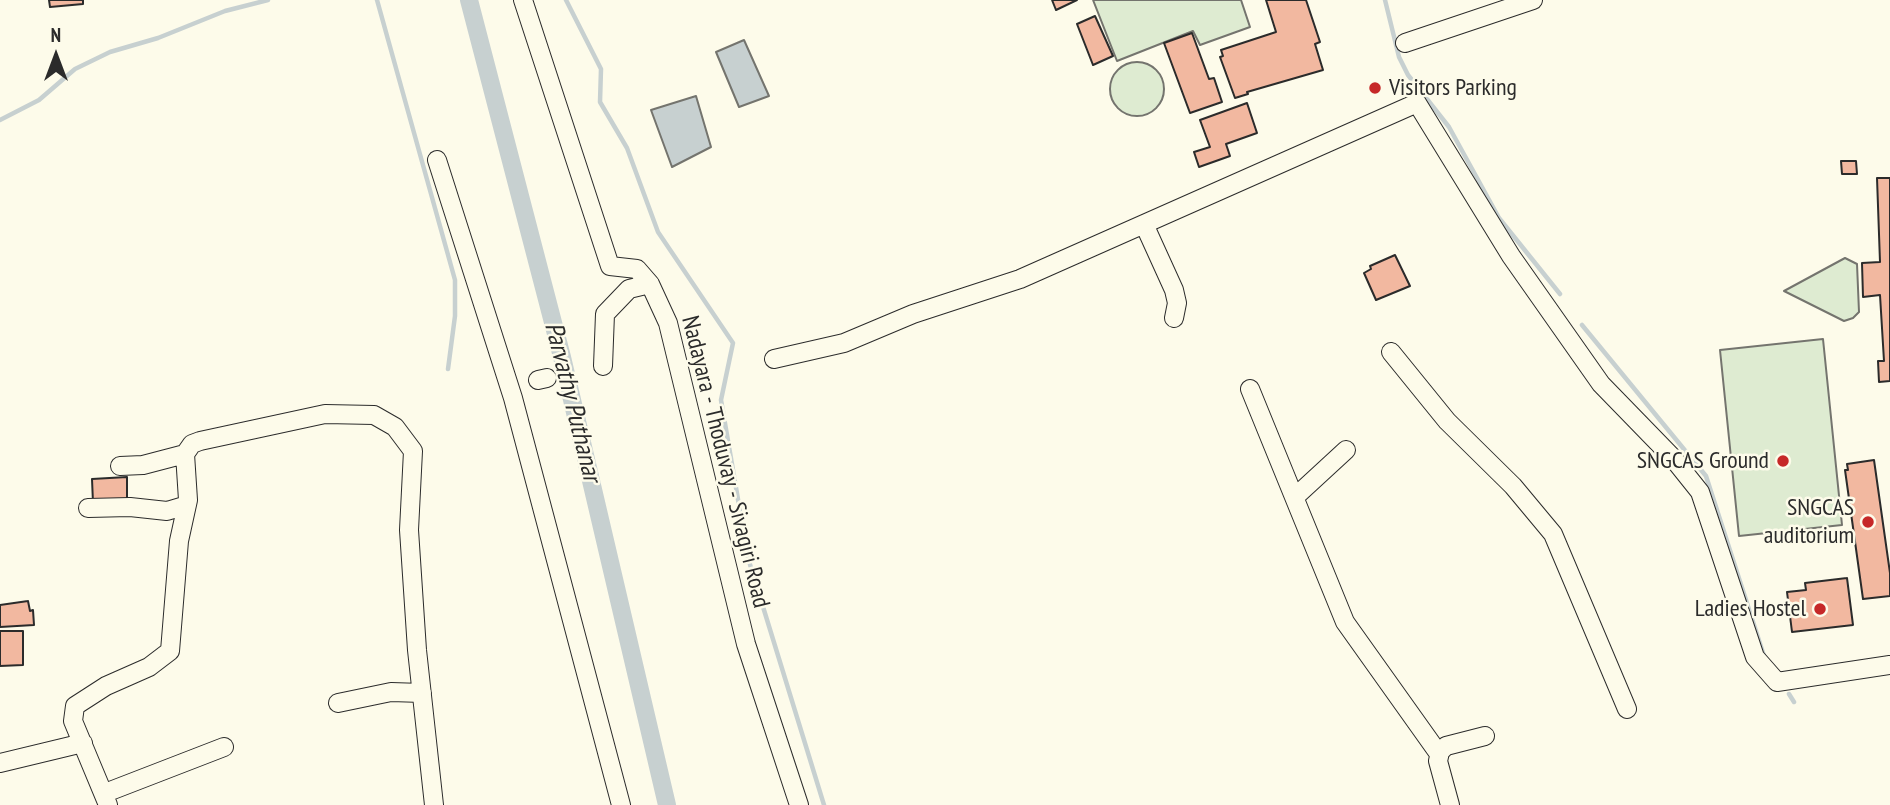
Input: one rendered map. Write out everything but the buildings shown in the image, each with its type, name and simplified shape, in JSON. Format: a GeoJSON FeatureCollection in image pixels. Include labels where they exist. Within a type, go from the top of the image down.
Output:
{"type":"FeatureCollection","features":[{"type":"Feature","properties":{"kind":"street"},"geometry":{"type":"LineString","coordinates":[[523,0],[610,267],[637,269],[650,284],[629,289],[605,314],[603,366]]}},
{"type":"Feature","properties":{"kind":"street"},"geometry":{"type":"LineString","coordinates":[[1405,43],[1533,0]]}},
{"type":"Feature","properties":{"kind":"street"},"geometry":{"type":"LineString","coordinates":[[774,359],[844,343],[913,314],[1020,279],[1417,103],[1511,256],[1601,384],[1672,457],[1700,492],[1755,657],[1777,682],[1890,664]]}},
{"type":"Feature","properties":{"kind":"street"},"geometry":{"type":"LineString","coordinates":[[437,160],[513,398],[621,805]]}},
{"type":"Feature","properties":{"kind":"street"},"geometry":{"type":"LineString","coordinates":[[1144,224],[1174,290],[1177,303],[1174,317]]}},
{"type":"Feature","properties":{"kind":"street","name":"Nadayara - Thoduvay - Sivagiri Road"},"geometry":{"type":"LineString","coordinates":[[650,284],[668,323],[690,405],[746,645],[799,805]]}},
{"type":"Feature","properties":{"kind":"street"},"geometry":{"type":"LineString","coordinates":[[1391,352],[1447,421],[1513,486],[1553,534],[1627,709]]}},
{"type":"Feature","properties":{"kind":"street"},"geometry":{"type":"LineString","coordinates":[[1250,389],[1345,622],[1438,754],[1450,805]]}},
{"type":"Feature","properties":{"kind":"street"},"geometry":{"type":"LineString","coordinates":[[224,747],[107,799],[73,722],[75,706],[106,686],[149,667],[170,650],[179,541],[187,505],[185,454],[192,444],[200,441],[324,414],[374,415],[395,427],[413,451],[409,530],[434,805]]}},
{"type":"Feature","properties":{"kind":"street"},"geometry":{"type":"LineString","coordinates":[[1295,497],[1346,450]]}},
{"type":"Feature","properties":{"kind":"street"},"geometry":{"type":"LineString","coordinates":[[120,466],[143,465],[185,454]]}},
{"type":"Feature","properties":{"kind":"street"},"geometry":{"type":"LineString","coordinates":[[88,509],[130,507],[167,511],[187,505]]}},
{"type":"Feature","properties":{"kind":"street"},"geometry":{"type":"LineString","coordinates":[[338,703],[391,692],[422,693]]}},
{"type":"Feature","properties":{"kind":"street"},"geometry":{"type":"LineString","coordinates":[[1438,754],[1446,746],[1485,736]]}},
{"type":"Feature","properties":{"kind":"street"},"geometry":{"type":"LineString","coordinates":[[0,763],[83,743]]}},
{"type":"Feature","properties":{"kind":"green space"},"geometry":{"type":"Polygon","coordinates":[[[1093,0],[1241,0],[1250,27],[1200,45],[1193,31],[1117,61],[1093,0]]]}},
{"type":"Feature","properties":{"kind":"green space"},"geometry":{"type":"Polygon","coordinates":[[[1142,62],[1152,66],[1160,74],[1164,89],[1160,104],[1152,112],[1132,116],[1122,112],[1114,104],[1110,84],[1114,74],[1122,66],[1142,62]]]}},
{"type":"Feature","properties":{"kind":"green space"},"geometry":{"type":"Polygon","coordinates":[[[1845,258],[1857,264],[1859,312],[1853,318],[1844,321],[1784,291],[1845,258]]]}},
{"type":"Feature","properties":{"kind":"green space","name":"SNGCAS Ground"},"geometry":{"type":"Polygon","coordinates":[[[1823,339],[1842,525],[1739,536],[1720,350],[1823,339]]]}},
{"type":"Feature","properties":{"kind":"shaded area"},"geometry":{"type":"Polygon","coordinates":[[[744,40],[769,96],[739,107],[716,52],[744,40]]]}},
{"type":"Feature","properties":{"kind":"shaded area"},"geometry":{"type":"Polygon","coordinates":[[[696,96],[711,147],[672,167],[651,110],[696,96]]]}},
{"type":"Feature","properties":{"kind":"waterway"},"geometry":{"type":"LineString","coordinates":[[0,120],[39,100],[75,69],[110,52],[158,38],[225,11],[268,0]]}},
{"type":"Feature","properties":{"kind":"waterway"},"geometry":{"type":"LineString","coordinates":[[377,0],[455,280],[455,316],[448,369]]}},
{"type":"Feature","properties":{"kind":"waterway","name":"Parvathy Puthanar"},"geometry":{"type":"LineString","coordinates":[[469,0],[562,357],[667,805]]}},
{"type":"Feature","properties":{"kind":"waterway"},"geometry":{"type":"LineString","coordinates":[[566,0],[601,69],[600,102],[627,148],[658,232],[733,343],[721,400],[748,558],[824,805]]}},
{"type":"Feature","properties":{"kind":"waterway"},"geometry":{"type":"LineString","coordinates":[[1385,0],[1399,57],[1408,75],[1449,127],[1499,218],[1560,294]]}},
{"type":"Feature","properties":{"kind":"waterway"},"geometry":{"type":"LineString","coordinates":[[1582,325],[1706,476],[1764,656]]}},
{"type":"Feature","properties":{"kind":"waterway"},"geometry":{"type":"LineString","coordinates":[[1789,694],[1794,702]]}},
{"type":"Feature","properties":{"kind":"place","name":"Visitors Parking"},"geometry":{"type":"Point","coordinates":[1375,88]}},
{"type":"Feature","properties":{"kind":"place","name":"SNGCAS Ground"},"geometry":{"type":"Point","coordinates":[1783,461]}},
{"type":"Feature","properties":{"kind":"place","name":"SNGCAS auditorium"},"geometry":{"type":"Point","coordinates":[1868,522]}},
{"type":"Feature","properties":{"kind":"place","name":"Ladies Hostel"},"geometry":{"type":"Point","coordinates":[1820,609]}}]}
